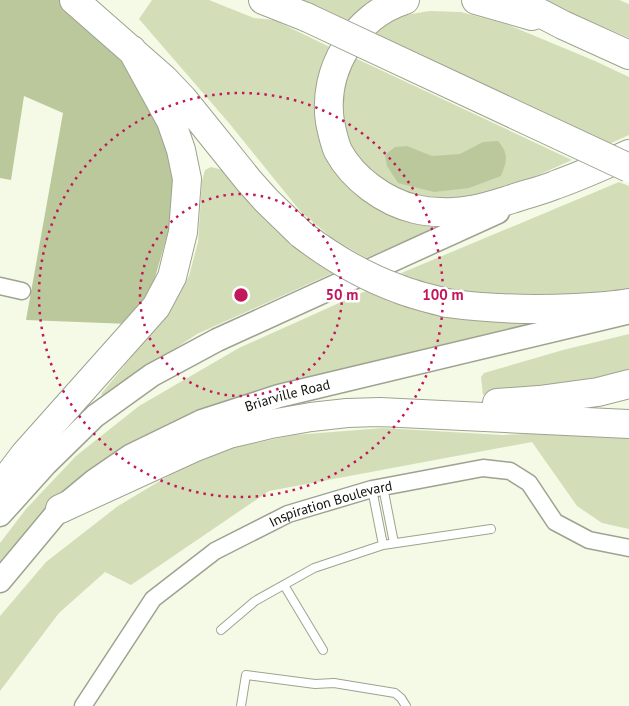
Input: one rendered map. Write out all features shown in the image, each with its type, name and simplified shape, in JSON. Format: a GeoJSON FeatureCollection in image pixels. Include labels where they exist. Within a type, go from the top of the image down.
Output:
{"type":"FeatureCollection","features":[{"type":"Feature","properties":{"kind":"highway"},"geometry":{"type":"LineString","coordinates":[[74,0],[164,79],[183,99],[266,200],[301,234],[344,264],[398,289],[447,303],[468,306],[545,309],[629,303]]}},
{"type":"Feature","properties":{"kind":"highway"},"geometry":{"type":"LineString","coordinates":[[263,0],[306,17],[629,168]]}},
{"type":"Feature","properties":{"kind":"highway"},"geometry":{"type":"LineString","coordinates":[[405,0],[395,3],[369,20],[350,40],[335,69],[330,96],[329,114],[338,152],[357,177],[386,198],[416,210],[443,212],[481,209],[556,185],[629,154]]}},
{"type":"Feature","properties":{"kind":"highway"},"geometry":{"type":"LineString","coordinates":[[476,0],[563,25]]}},
{"type":"Feature","properties":{"kind":"highway"},"geometry":{"type":"LineString","coordinates":[[514,0],[629,55]]}},
{"type":"Feature","properties":{"kind":"highway"},"geometry":{"type":"LineString","coordinates":[[0,487],[25,454],[156,307],[172,277],[183,232],[187,179],[181,150],[171,121],[132,50]]}},
{"type":"Feature","properties":{"kind":"highway"},"geometry":{"type":"LineString","coordinates":[[421,414],[598,392],[629,384]]}},
{"type":"Feature","properties":{"kind":"highway"},"geometry":{"type":"LineString","coordinates":[[60,509],[194,448],[230,434],[311,417],[380,412],[629,424]]}},
{"type":"Feature","properties":{"kind":"main road"},"geometry":{"type":"LineString","coordinates":[[0,515],[46,464],[95,416],[152,375],[217,340],[556,185]]}},
{"type":"Feature","properties":{"kind":"main road","name":"Briarville Road"},"geometry":{"type":"LineString","coordinates":[[0,581],[60,509],[95,480],[130,456],[202,421],[280,396],[629,313]]}},
{"type":"Feature","properties":{"kind":"street"},"geometry":{"type":"LineString","coordinates":[[0,286],[22,291]]}},
{"type":"Feature","properties":{"kind":"street","name":"Inspiration Boulevard"},"geometry":{"type":"LineString","coordinates":[[83,706],[153,599],[215,551],[288,514],[377,488],[483,468],[510,471],[529,483],[555,522],[589,540],[629,548]]}},
{"type":"Feature","properties":{"kind":"lane"},"geometry":{"type":"LineString","coordinates":[[377,488],[394,543]]}},
{"type":"Feature","properties":{"kind":"lane"},"geometry":{"type":"LineString","coordinates":[[377,488],[383,545]]}},
{"type":"Feature","properties":{"kind":"lane"},"geometry":{"type":"LineString","coordinates":[[221,630],[255,601],[314,568],[383,545],[491,529]]}},
{"type":"Feature","properties":{"kind":"lane"},"geometry":{"type":"LineString","coordinates":[[284,585],[323,650]]}},
{"type":"Feature","properties":{"kind":"lane"},"geometry":{"type":"LineString","coordinates":[[241,706],[246,675],[315,684],[334,682],[394,694],[401,698],[406,706]]}},
{"type":"Feature","properties":{"kind":"green space"},"geometry":{"type":"Polygon","coordinates":[[[0,0],[66,0],[133,71],[156,112],[175,169],[169,229],[154,281],[130,324],[26,320],[63,113],[24,96],[11,180],[0,178],[0,0]]]}},
{"type":"Feature","properties":{"kind":"green space"},"geometry":{"type":"Polygon","coordinates":[[[152,0],[209,0],[254,18],[274,20],[336,50],[328,141],[431,222],[433,227],[424,233],[366,258],[332,238],[301,212],[229,123],[139,19],[152,0]]]}},
{"type":"Feature","properties":{"kind":"green space"},"geometry":{"type":"Polygon","coordinates":[[[298,0],[388,0],[353,28],[298,0]]]}},
{"type":"Feature","properties":{"kind":"green space"},"geometry":{"type":"Polygon","coordinates":[[[541,0],[619,0],[629,4],[629,38],[541,0]]]}},
{"type":"Feature","properties":{"kind":"green space"},"geometry":{"type":"Polygon","coordinates":[[[430,11],[461,12],[506,24],[629,77],[629,135],[607,145],[370,35],[385,24],[398,18],[430,11]]]}},
{"type":"Feature","properties":{"kind":"green space"},"geometry":{"type":"Polygon","coordinates":[[[355,58],[572,160],[487,198],[426,203],[374,177],[358,158],[346,135],[343,91],[347,72],[355,58]]]}},
{"type":"Feature","properties":{"kind":"green space"},"geometry":{"type":"Polygon","coordinates":[[[498,141],[504,150],[506,158],[501,176],[469,188],[434,192],[398,183],[387,166],[385,155],[395,147],[407,146],[432,156],[460,154],[483,142],[498,141]]]}},
{"type":"Feature","properties":{"kind":"green space"},"geometry":{"type":"Polygon","coordinates":[[[211,167],[223,170],[335,272],[197,334],[104,396],[101,394],[172,308],[189,276],[198,242],[202,181],[205,170],[211,167]]]}},
{"type":"Feature","properties":{"kind":"green space"},"geometry":{"type":"Polygon","coordinates":[[[619,182],[629,186],[629,291],[541,300],[460,293],[399,274],[619,182]]]}},
{"type":"Feature","properties":{"kind":"green space"},"geometry":{"type":"Polygon","coordinates":[[[368,290],[434,313],[485,321],[543,324],[205,415],[0,565],[0,543],[26,509],[76,456],[139,406],[239,348],[368,290]]]}},
{"type":"Feature","properties":{"kind":"green space"},"geometry":{"type":"Polygon","coordinates":[[[629,334],[629,377],[567,389],[483,395],[481,377],[484,373],[563,350],[629,334]]]}},
{"type":"Feature","properties":{"kind":"green space"},"geometry":{"type":"Polygon","coordinates":[[[383,428],[502,435],[550,433],[629,435],[629,529],[602,523],[577,506],[532,442],[269,491],[131,585],[105,572],[59,613],[0,691],[0,616],[46,562],[118,506],[178,470],[231,448],[294,435],[383,428]]]}}]}
